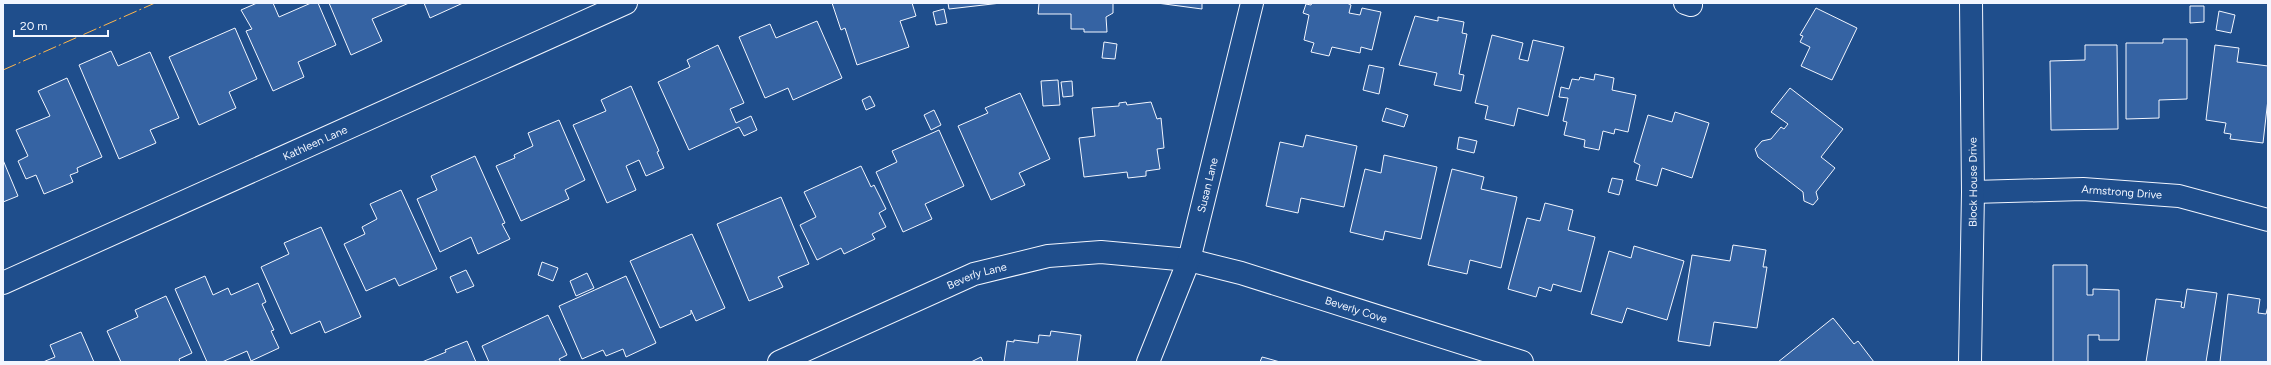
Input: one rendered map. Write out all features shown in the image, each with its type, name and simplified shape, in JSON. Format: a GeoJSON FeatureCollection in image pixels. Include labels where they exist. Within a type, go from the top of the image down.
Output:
{"type":"FeatureCollection","features":[{"type":"Feature","properties":{"kind":"street","name":"Kathleen Lane"},"geometry":{"type":"LineString","coordinates":[[3,283],[626,3]]}},
{"type":"Feature","properties":{"kind":"street","name":"Susan Lane"},"geometry":{"type":"LineString","coordinates":[[1148,362],[1189,260],[1252,3]]}},
{"type":"Feature","properties":{"kind":"street","name":"Block House Drive"},"geometry":{"type":"LineString","coordinates":[[1970,362],[1973,192],[1971,3]]}},
{"type":"Feature","properties":{"kind":"street","name":"Armstrong Drive"},"geometry":{"type":"LineString","coordinates":[[1973,192],[2083,189],[2179,196],[2268,220]]}},
{"type":"Feature","properties":{"kind":"street","name":"Beverly Lane"},"geometry":{"type":"LineString","coordinates":[[779,362],[981,272],[1048,256],[1101,252],[1189,260]]}},
{"type":"Feature","properties":{"kind":"street","name":"Beverly Cove"},"geometry":{"type":"LineString","coordinates":[[1189,260],[1241,273],[1522,362]]}},
{"type":"Feature","properties":{"kind":"building"},"geometry":{"type":"Polygon","coordinates":[[[257,3],[273,3],[279,17],[311,3],[318,3],[336,45],[298,62],[304,77],[273,91],[246,31],[252,29],[241,10],[257,3]]]}},
{"type":"Feature","properties":{"kind":"building"},"geometry":{"type":"Polygon","coordinates":[[[329,3],[409,3],[372,19],[382,41],[351,55],[329,3]]]}},
{"type":"Feature","properties":{"kind":"building"},"geometry":{"type":"Polygon","coordinates":[[[424,3],[463,3],[430,18],[424,3]]]}},
{"type":"Feature","properties":{"kind":"building"},"geometry":{"type":"Polygon","coordinates":[[[832,3],[912,3],[916,16],[900,21],[909,47],[857,65],[845,28],[841,30],[832,3]]]}},
{"type":"Feature","properties":{"kind":"building"},"geometry":{"type":"Polygon","coordinates":[[[948,3],[1001,3],[949,9],[948,3]]]}},
{"type":"Feature","properties":{"kind":"building"},"geometry":{"type":"Polygon","coordinates":[[[1039,3],[1113,3],[1113,13],[1106,17],[1107,32],[1084,32],[1084,29],[1071,29],[1071,14],[1038,14],[1039,3]]]}},
{"type":"Feature","properties":{"kind":"building"},"geometry":{"type":"Polygon","coordinates":[[[1157,3],[1202,3],[1202,9],[1157,3]]]}},
{"type":"Feature","properties":{"kind":"building"},"geometry":{"type":"Polygon","coordinates":[[[1312,3],[1347,3],[1351,5],[1349,13],[1360,15],[1362,8],[1381,12],[1372,50],[1361,47],[1360,53],[1332,47],[1329,56],[1311,52],[1314,43],[1304,40],[1309,15],[1303,13],[1306,4],[1311,5],[1312,3]]]}},
{"type":"Feature","properties":{"kind":"building"},"geometry":{"type":"Polygon","coordinates":[[[2190,6],[2204,6],[2204,22],[2190,23],[2190,6]]]}},
{"type":"Feature","properties":{"kind":"building"},"geometry":{"type":"Polygon","coordinates":[[[1816,8],[1857,28],[1832,80],[1801,66],[1810,47],[1800,42],[1803,36],[1800,35],[1816,8]]]}},
{"type":"Feature","properties":{"kind":"building"},"geometry":{"type":"Polygon","coordinates":[[[944,9],[947,23],[936,25],[933,12],[944,9]]]}},
{"type":"Feature","properties":{"kind":"building"},"geometry":{"type":"Polygon","coordinates":[[[2219,11],[2235,15],[2231,33],[2216,30],[2219,11]]]}},
{"type":"Feature","properties":{"kind":"building"},"geometry":{"type":"Polygon","coordinates":[[[1415,16],[1438,21],[1438,17],[1464,22],[1462,33],[1467,34],[1459,74],[1464,75],[1461,91],[1434,85],[1437,73],[1399,65],[1415,16]]]}},
{"type":"Feature","properties":{"kind":"building"},"geometry":{"type":"Polygon","coordinates":[[[817,21],[842,78],[793,100],[788,88],[765,98],[739,37],[770,24],[776,38],[817,21]]]}},
{"type":"Feature","properties":{"kind":"building"},"geometry":{"type":"Polygon","coordinates":[[[235,28],[257,79],[229,92],[236,108],[199,125],[169,57],[235,28]]]}},
{"type":"Feature","properties":{"kind":"building"},"geometry":{"type":"Polygon","coordinates":[[[1492,35],[1523,43],[1519,59],[1528,61],[1533,40],[1564,47],[1548,116],[1518,108],[1514,126],[1485,119],[1488,106],[1475,103],[1492,35]]]}},
{"type":"Feature","properties":{"kind":"building"},"geometry":{"type":"Polygon","coordinates":[[[2163,39],[2187,39],[2187,99],[2159,100],[2159,118],[2126,119],[2126,43],[2163,43],[2163,39]]]}},
{"type":"Feature","properties":{"kind":"building"},"geometry":{"type":"Polygon","coordinates":[[[1104,42],[1117,44],[1115,59],[1102,58],[1104,42]]]}},
{"type":"Feature","properties":{"kind":"building"},"geometry":{"type":"Polygon","coordinates":[[[718,45],[744,103],[730,109],[736,123],[751,116],[757,130],[744,136],[739,127],[689,150],[658,82],[690,67],[687,60],[718,45]]]}},
{"type":"Feature","properties":{"kind":"building"},"geometry":{"type":"Polygon","coordinates":[[[2085,45],[2117,45],[2118,129],[2051,130],[2050,61],[2085,60],[2085,45]]]}},
{"type":"Feature","properties":{"kind":"building"},"geometry":{"type":"Polygon","coordinates":[[[2215,45],[2239,48],[2237,62],[2268,66],[2268,99],[2263,143],[2230,139],[2231,134],[2224,133],[2226,123],[2206,120],[2215,45]]]}},
{"type":"Feature","properties":{"kind":"building"},"geometry":{"type":"Polygon","coordinates":[[[111,51],[118,66],[150,52],[179,118],[150,130],[156,143],[119,159],[79,65],[111,51]]]}},
{"type":"Feature","properties":{"kind":"building"},"geometry":{"type":"Polygon","coordinates":[[[1369,65],[1384,68],[1379,94],[1363,90],[1369,65]]]}},
{"type":"Feature","properties":{"kind":"building"},"geometry":{"type":"Polygon","coordinates":[[[1595,74],[1614,78],[1612,90],[1636,95],[1628,132],[1615,129],[1614,134],[1603,131],[1599,150],[1584,147],[1585,140],[1564,135],[1567,122],[1563,121],[1568,98],[1559,97],[1561,87],[1569,89],[1572,79],[1579,80],[1580,77],[1594,80],[1595,74]]]}},
{"type":"Feature","properties":{"kind":"building"},"geometry":{"type":"Polygon","coordinates":[[[67,78],[102,157],[77,168],[78,172],[70,175],[73,182],[44,194],[36,175],[26,179],[18,161],[28,156],[16,130],[50,116],[38,91],[67,78]]]}},
{"type":"Feature","properties":{"kind":"building"},"geometry":{"type":"Polygon","coordinates":[[[1058,80],[1060,105],[1043,106],[1041,81],[1058,80]]]}},
{"type":"Feature","properties":{"kind":"building"},"geometry":{"type":"Polygon","coordinates":[[[1072,81],[1073,96],[1063,97],[1061,82],[1072,81]]]}},
{"type":"Feature","properties":{"kind":"building"},"geometry":{"type":"Polygon","coordinates":[[[631,86],[659,151],[657,152],[664,168],[646,176],[639,160],[626,166],[636,190],[607,203],[573,125],[606,111],[601,100],[631,86]]]}},
{"type":"Feature","properties":{"kind":"building"},"geometry":{"type":"Polygon","coordinates":[[[1790,88],[1843,129],[1821,157],[1835,168],[1816,192],[1818,199],[1813,205],[1804,201],[1803,192],[1758,157],[1755,149],[1762,141],[1771,139],[1781,127],[1784,129],[1788,124],[1771,112],[1790,88]]]}},
{"type":"Feature","properties":{"kind":"building"},"geometry":{"type":"Polygon","coordinates":[[[1020,93],[1050,159],[1019,173],[1025,185],[991,200],[958,126],[988,113],[985,108],[1020,93]]]}},
{"type":"Feature","properties":{"kind":"building"},"geometry":{"type":"Polygon","coordinates":[[[870,96],[875,106],[866,110],[862,100],[870,96]]]}},
{"type":"Feature","properties":{"kind":"building"},"geometry":{"type":"Polygon","coordinates":[[[1126,102],[1127,105],[1151,102],[1157,119],[1161,118],[1164,148],[1157,149],[1160,169],[1146,171],[1146,176],[1128,178],[1127,172],[1084,177],[1079,138],[1095,136],[1092,108],[1119,106],[1119,103],[1126,102]]]}},
{"type":"Feature","properties":{"kind":"building"},"geometry":{"type":"Polygon","coordinates":[[[1386,108],[1408,115],[1404,127],[1382,121],[1386,108]]]}},
{"type":"Feature","properties":{"kind":"building"},"geometry":{"type":"Polygon","coordinates":[[[934,110],[941,125],[931,130],[924,115],[934,110]]]}},
{"type":"Feature","properties":{"kind":"building"},"geometry":{"type":"Polygon","coordinates":[[[1675,112],[1709,123],[1692,178],[1662,168],[1657,186],[1636,180],[1640,165],[1634,162],[1648,115],[1672,122],[1675,112]]]}},
{"type":"Feature","properties":{"kind":"building"},"geometry":{"type":"Polygon","coordinates":[[[559,120],[585,180],[565,190],[569,199],[521,221],[496,166],[515,158],[514,155],[533,146],[528,133],[559,120]]]}},
{"type":"Feature","properties":{"kind":"building"},"geometry":{"type":"Polygon","coordinates":[[[939,130],[964,186],[925,204],[932,219],[903,232],[876,172],[897,162],[892,151],[939,130]]]}},
{"type":"Feature","properties":{"kind":"building"},"geometry":{"type":"Polygon","coordinates":[[[1306,135],[1357,146],[1344,207],[1301,198],[1298,213],[1266,206],[1280,142],[1303,147],[1306,135]]]}},
{"type":"Feature","properties":{"kind":"building"},"geometry":{"type":"Polygon","coordinates":[[[1459,137],[1477,141],[1474,153],[1457,149],[1459,137]]]}},
{"type":"Feature","properties":{"kind":"building"},"geometry":{"type":"Polygon","coordinates":[[[1384,155],[1437,167],[1421,239],[1385,231],[1383,240],[1350,232],[1365,169],[1381,173],[1384,155]]]}},
{"type":"Feature","properties":{"kind":"building"},"geometry":{"type":"Polygon","coordinates":[[[475,156],[505,223],[502,224],[510,239],[478,254],[471,237],[440,252],[417,199],[437,190],[431,176],[475,156]]]}},
{"type":"Feature","properties":{"kind":"building"},"geometry":{"type":"Polygon","coordinates":[[[3,160],[18,196],[3,202],[3,160]]]}},
{"type":"Feature","properties":{"kind":"building"},"geometry":{"type":"Polygon","coordinates":[[[861,166],[871,187],[874,185],[886,209],[879,213],[886,227],[872,234],[875,239],[844,254],[841,248],[817,260],[800,225],[816,217],[804,192],[861,166]]]}},
{"type":"Feature","properties":{"kind":"building"},"geometry":{"type":"Polygon","coordinates":[[[1452,169],[1484,177],[1481,189],[1517,197],[1501,268],[1470,260],[1467,274],[1428,265],[1452,169]]]}},
{"type":"Feature","properties":{"kind":"building"},"geometry":{"type":"Polygon","coordinates":[[[1612,178],[1623,180],[1619,195],[1608,192],[1612,178]]]}},
{"type":"Feature","properties":{"kind":"building"},"geometry":{"type":"Polygon","coordinates":[[[401,190],[437,269],[399,286],[395,278],[366,291],[344,244],[365,234],[362,227],[377,219],[370,204],[401,190]]]}},
{"type":"Feature","properties":{"kind":"building"},"geometry":{"type":"Polygon","coordinates":[[[781,197],[809,264],[778,277],[783,287],[749,301],[717,224],[781,197]]]}},
{"type":"Feature","properties":{"kind":"building"},"geometry":{"type":"Polygon","coordinates":[[[1545,203],[1573,210],[1568,230],[1595,237],[1581,292],[1553,284],[1551,291],[1539,287],[1536,297],[1508,289],[1527,218],[1540,221],[1545,203]]]}},
{"type":"Feature","properties":{"kind":"building"},"geometry":{"type":"Polygon","coordinates":[[[321,227],[361,317],[325,333],[320,321],[291,334],[261,267],[289,254],[284,243],[321,227]]]}},
{"type":"Feature","properties":{"kind":"building"},"geometry":{"type":"Polygon","coordinates":[[[692,234],[725,308],[696,321],[691,310],[691,314],[660,328],[630,261],[692,234]]]}},
{"type":"Feature","properties":{"kind":"building"},"geometry":{"type":"Polygon","coordinates":[[[1733,245],[1766,250],[1763,267],[1767,267],[1757,328],[1714,322],[1710,346],[1678,341],[1692,255],[1730,261],[1733,245]]]}},
{"type":"Feature","properties":{"kind":"building"},"geometry":{"type":"Polygon","coordinates":[[[1634,246],[1684,261],[1667,320],[1627,308],[1622,323],[1591,314],[1609,251],[1631,258],[1634,246]]]}},
{"type":"Feature","properties":{"kind":"building"},"geometry":{"type":"Polygon","coordinates":[[[542,262],[558,268],[553,281],[538,275],[542,262]]]}},
{"type":"Feature","properties":{"kind":"building"},"geometry":{"type":"Polygon","coordinates":[[[2053,265],[2087,265],[2087,295],[2093,295],[2093,289],[2119,290],[2119,340],[2099,340],[2099,335],[2088,335],[2088,362],[2053,362],[2053,265]]]}},
{"type":"Feature","properties":{"kind":"building"},"geometry":{"type":"Polygon","coordinates":[[[466,270],[474,286],[457,293],[450,277],[466,270]]]}},
{"type":"Feature","properties":{"kind":"building"},"geometry":{"type":"Polygon","coordinates":[[[587,273],[594,288],[576,296],[570,281],[587,273]]]}},
{"type":"Feature","properties":{"kind":"building"},"geometry":{"type":"Polygon","coordinates":[[[205,276],[213,295],[228,288],[231,295],[258,283],[266,302],[262,304],[274,330],[271,331],[279,348],[251,361],[247,351],[222,362],[207,362],[175,289],[205,276]]]}},
{"type":"Feature","properties":{"kind":"building"},"geometry":{"type":"Polygon","coordinates":[[[626,276],[656,343],[626,357],[623,349],[606,356],[603,350],[582,359],[559,306],[626,276]]]}},
{"type":"Feature","properties":{"kind":"building"},"geometry":{"type":"Polygon","coordinates":[[[2187,289],[2217,293],[2206,362],[2146,362],[2156,299],[2182,302],[2181,307],[2184,308],[2187,289]]]}},
{"type":"Feature","properties":{"kind":"building"},"geometry":{"type":"Polygon","coordinates":[[[2228,294],[2260,299],[2258,313],[2266,314],[2268,306],[2268,362],[2220,362],[2228,294]]]}},
{"type":"Feature","properties":{"kind":"building"},"geometry":{"type":"Polygon","coordinates":[[[166,296],[192,353],[179,359],[180,362],[121,362],[107,331],[138,317],[135,310],[166,296]]]}},
{"type":"Feature","properties":{"kind":"building"},"geometry":{"type":"Polygon","coordinates":[[[548,315],[567,355],[559,359],[561,362],[489,362],[482,346],[548,315]]]}},
{"type":"Feature","properties":{"kind":"building"},"geometry":{"type":"Polygon","coordinates":[[[1833,318],[1854,344],[1858,341],[1874,362],[1778,362],[1833,318]]]}},
{"type":"Feature","properties":{"kind":"building"},"geometry":{"type":"Polygon","coordinates":[[[1051,331],[1081,335],[1077,362],[1004,362],[1007,341],[1014,342],[1014,340],[1038,343],[1039,335],[1050,336],[1051,331]]]}},
{"type":"Feature","properties":{"kind":"building"},"geometry":{"type":"Polygon","coordinates":[[[81,332],[94,362],[43,362],[55,357],[50,345],[81,332]]]}},
{"type":"Feature","properties":{"kind":"building"},"geometry":{"type":"Polygon","coordinates":[[[467,341],[476,362],[422,362],[446,352],[445,350],[467,341]]]}},
{"type":"Feature","properties":{"kind":"building"},"geometry":{"type":"Polygon","coordinates":[[[981,357],[983,362],[971,362],[981,357]]]}},
{"type":"Feature","properties":{"kind":"building"},"geometry":{"type":"Polygon","coordinates":[[[1262,357],[1266,358],[1280,362],[1260,362],[1262,357]]]}},
{"type":"Feature","properties":{"kind":"power"},"geometry":{"type":"LineString","coordinates":[[3,70],[155,3]]}}]}
